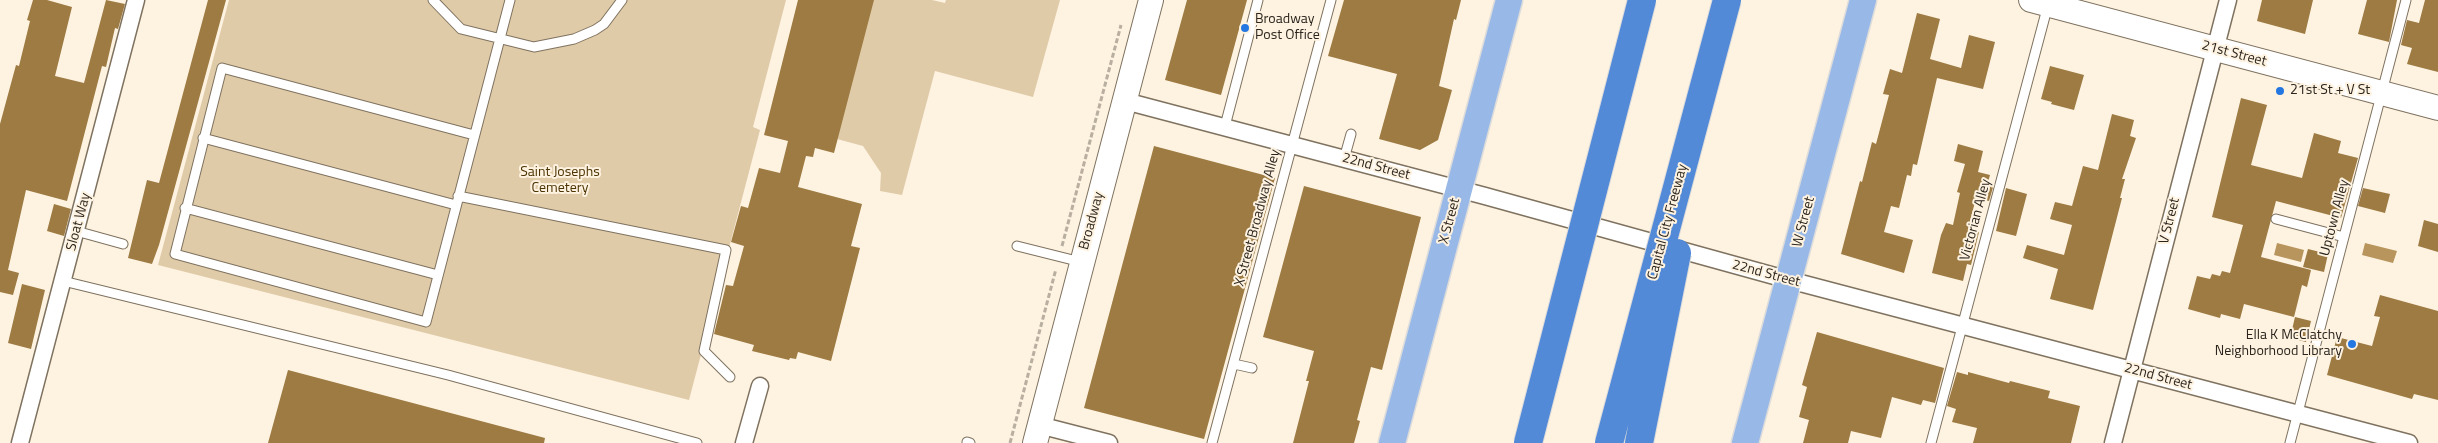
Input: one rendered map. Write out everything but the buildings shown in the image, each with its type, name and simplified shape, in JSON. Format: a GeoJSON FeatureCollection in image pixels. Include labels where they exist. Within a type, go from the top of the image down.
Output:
{"type":"FeatureCollection","features":[{"type":"Feature","properties":{"kind":"highway"},"geometry":{"type":"LineString","coordinates":[[1528,443],[1642,0]]}},
{"type":"Feature","properties":{"kind":"highway","name":"Capital City Freeway"},"geometry":{"type":"LineString","coordinates":[[1609,443],[1728,0]]}},
{"type":"Feature","properties":{"kind":"highway","name":"Capital City Freeway"},"geometry":{"type":"LineString","coordinates":[[1638,443],[1728,0]]}},
{"type":"Feature","properties":{"kind":"main road","name":"Broadway"},"geometry":{"type":"LineString","coordinates":[[1037,434],[1070,259],[1125,101],[1152,0]]}},
{"type":"Feature","properties":{"kind":"main road","name":"X Street"},"geometry":{"type":"LineString","coordinates":[[1392,443],[1510,0]]}},
{"type":"Feature","properties":{"kind":"main road","name":"W Street"},"geometry":{"type":"LineString","coordinates":[[1745,443],[1863,0]]}},
{"type":"Feature","properties":{"kind":"main road","name":"21st Street"},"geometry":{"type":"LineString","coordinates":[[2039,2],[2438,108]]}},
{"type":"Feature","properties":{"kind":"street","name":"Sloat Way"},"geometry":{"type":"LineString","coordinates":[[20,443],[136,0]]}},
{"type":"Feature","properties":{"kind":"street","name":"V Street"},"geometry":{"type":"LineString","coordinates":[[2113,443],[2228,0]]}},
{"type":"Feature","properties":{"kind":"street","name":"22nd Street"},"geometry":{"type":"LineString","coordinates":[[1125,101],[1459,189],[1789,280],[2409,443]]}},
{"type":"Feature","properties":{"kind":"street"},"geometry":{"type":"LineString","coordinates":[[744,443],[760,386]]}},
{"type":"Feature","properties":{"kind":"street"},"geometry":{"type":"LineString","coordinates":[[1037,434],[1106,443]]}},
{"type":"Feature","properties":{"kind":"lane"},"geometry":{"type":"LineString","coordinates":[[433,0],[461,29],[534,47],[574,39],[604,24],[622,0]]}},
{"type":"Feature","properties":{"kind":"lane"},"geometry":{"type":"LineString","coordinates":[[474,135],[222,68],[185,208],[175,254],[426,322],[510,0]]}},
{"type":"Feature","properties":{"kind":"lane"},"geometry":{"type":"LineString","coordinates":[[1225,126],[1258,0]]}},
{"type":"Feature","properties":{"kind":"lane","name":"X Street Broadway Alley"},"geometry":{"type":"LineString","coordinates":[[1212,443],[1291,145],[1332,0]]}},
{"type":"Feature","properties":{"kind":"lane","name":"Uptown Alley"},"geometry":{"type":"LineString","coordinates":[[2290,443],[2406,0]]}},
{"type":"Feature","properties":{"kind":"lane","name":"Victorian Alley"},"geometry":{"type":"LineString","coordinates":[[1931,443],[1962,326],[2039,2]]}},
{"type":"Feature","properties":{"kind":"lane"},"geometry":{"type":"LineString","coordinates":[[1344,159],[1351,134]]}},
{"type":"Feature","properties":{"kind":"lane"},"geometry":{"type":"LineString","coordinates":[[203,138],[457,201],[726,250],[704,351],[730,377]]}},
{"type":"Feature","properties":{"kind":"lane"},"geometry":{"type":"LineString","coordinates":[[185,208],[438,275]]}},
{"type":"Feature","properties":{"kind":"lane"},"geometry":{"type":"LineString","coordinates":[[2276,219],[2344,237]]}},
{"type":"Feature","properties":{"kind":"lane"},"geometry":{"type":"LineString","coordinates":[[76,231],[123,244]]}},
{"type":"Feature","properties":{"kind":"lane"},"geometry":{"type":"LineString","coordinates":[[1017,246],[1070,259]]}},
{"type":"Feature","properties":{"kind":"lane"},"geometry":{"type":"LineString","coordinates":[[63,281],[448,375],[697,443]]}},
{"type":"Feature","properties":{"kind":"lane"},"geometry":{"type":"LineString","coordinates":[[1234,364],[1252,368]]}},
{"type":"Feature","properties":{"kind":"path"},"geometry":{"type":"LineString","coordinates":[[1010,443],[1070,259],[1123,18]]}},
{"type":"Feature","properties":{"kind":"green space","name":"Saint Josephs Cemetery"},"geometry":{"type":"Polygon","coordinates":[[[229,0],[786,0],[753,127],[760,130],[689,400],[158,265],[229,0]]]}},
{"type":"Feature","properties":{"kind":"green space"},"geometry":{"type":"Polygon","coordinates":[[[873,0],[932,0],[945,3],[946,0],[1060,0],[1033,97],[935,71],[902,195],[880,191],[881,173],[863,146],[837,139],[873,0]]]}},
{"type":"Feature","properties":{"kind":"shaded area"},"geometry":{"type":"Polygon","coordinates":[[[2277,243],[2304,250],[2301,262],[2274,255],[2277,243]]]}},
{"type":"Feature","properties":{"kind":"shaded area"},"geometry":{"type":"Polygon","coordinates":[[[2365,243],[2397,251],[2393,263],[2362,255],[2365,243]]]}},
{"type":"Feature","properties":{"kind":"place","name":"Broadway Post Office"},"geometry":{"type":"Point","coordinates":[1245,28]}},
{"type":"Feature","properties":{"kind":"place","name":"21st St + V St"},"geometry":{"type":"Point","coordinates":[2280,91]}},
{"type":"Feature","properties":{"kind":"place","name":"Ella K McClatchy Neighborhood Library"},"geometry":{"type":"Point","coordinates":[2352,344]}}]}
